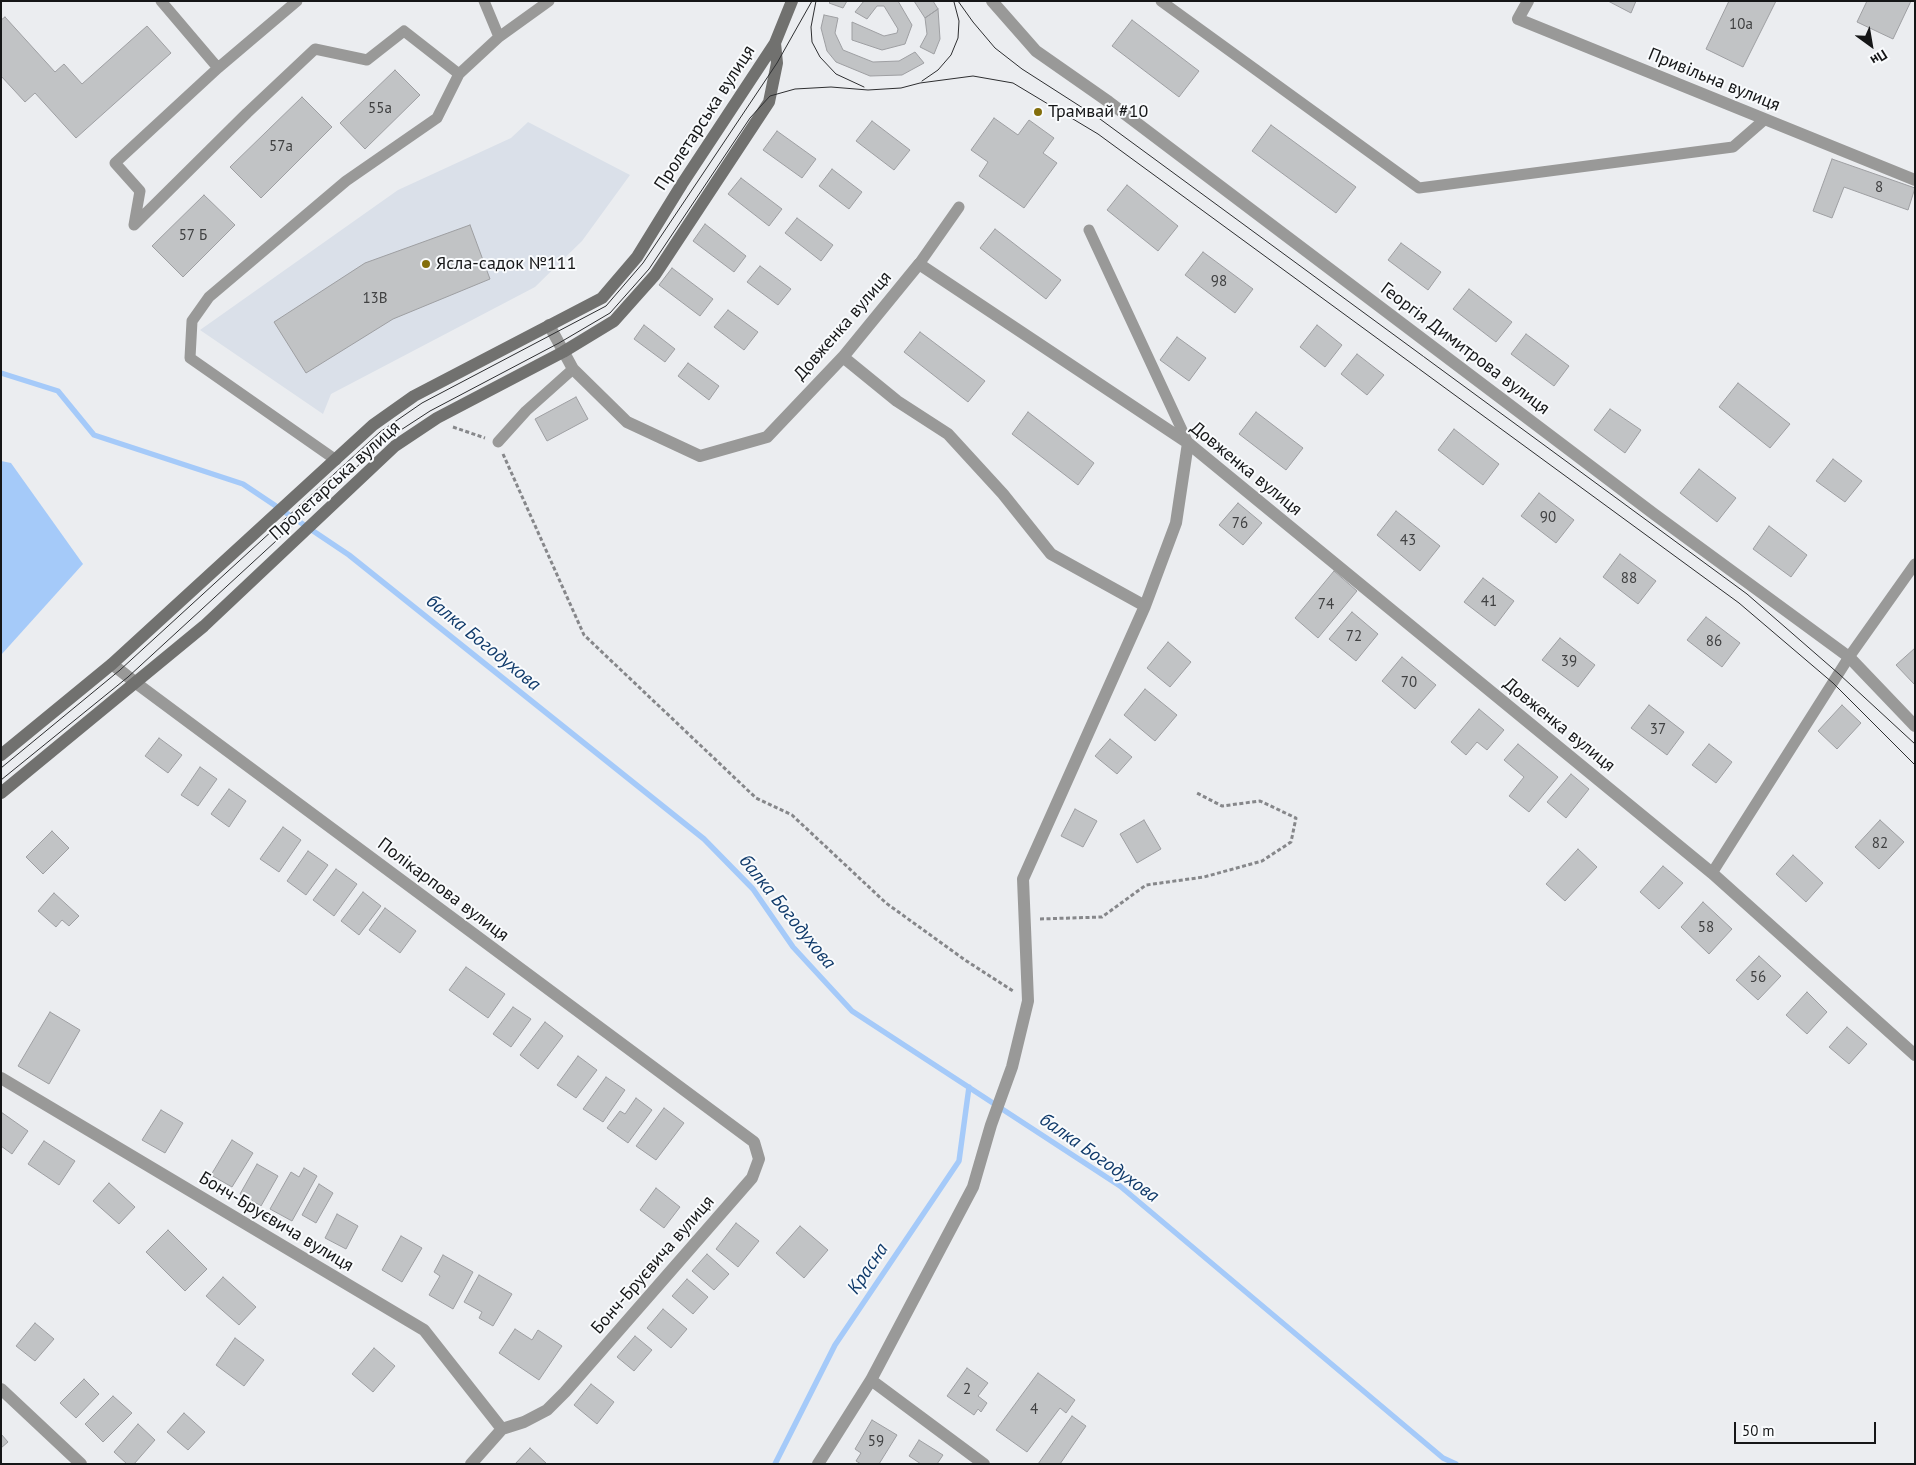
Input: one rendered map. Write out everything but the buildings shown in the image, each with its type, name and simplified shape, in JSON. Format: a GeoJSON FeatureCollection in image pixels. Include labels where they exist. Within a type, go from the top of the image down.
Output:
{"type":"FeatureCollection","features":[{"type":"Feature","properties":{"kind":"main road"},"geometry":{"type":"LineString","coordinates":[[775,43],[792,1]]}},
{"type":"Feature","properties":{"kind":"main road","name":"Пролетарська вулиця"},"geometry":{"type":"LineString","coordinates":[[1,755],[112,664],[216,571],[373,425],[414,396],[602,298],[637,257],[682,184],[775,43]]}},
{"type":"Feature","properties":{"kind":"main road","name":"Пролетарська вулиця"},"geometry":{"type":"LineString","coordinates":[[1,793],[204,626],[394,446],[437,418],[563,352],[614,320],[655,275],[769,102],[777,63],[775,43]]}},
{"type":"Feature","properties":{"kind":"street","name":"Георгія Димитрова вулиця"},"geometry":{"type":"LineString","coordinates":[[992,1],[1036,50],[1109,102],[1654,514],[1849,656],[1915,726]]}},
{"type":"Feature","properties":{"kind":"street","name":"Привільна вулиця"},"geometry":{"type":"LineString","coordinates":[[1528,1],[1518,19],[1915,180]]}},
{"type":"Feature","properties":{"kind":"street","name":"Довженка вулиця"},"geometry":{"type":"LineString","coordinates":[[549,325],[573,369],[627,422],[700,456],[767,437],[843,357],[919,264],[1188,443],[1712,873],[1915,1055]]}},
{"type":"Feature","properties":{"kind":"street"},"geometry":{"type":"LineString","coordinates":[[843,357],[897,400],[948,434],[1003,494],[1051,554],[1145,606]]}},
{"type":"Feature","properties":{"kind":"street"},"geometry":{"type":"LineString","coordinates":[[818,1464],[871,1380],[973,1187],[991,1125],[1012,1067],[1028,1001],[1023,879],[1145,606],[1176,523],[1188,443]]}},
{"type":"Feature","properties":{"kind":"street","name":"Полікарпова вулиця"},"geometry":{"type":"LineString","coordinates":[[112,664],[754,1142]]}},
{"type":"Feature","properties":{"kind":"street","name":"Бонч-Бруєвича вулиця"},"geometry":{"type":"LineString","coordinates":[[1,1078],[424,1330],[502,1429],[524,1422],[547,1410],[565,1392],[752,1178],[759,1158],[754,1142]]}},
{"type":"Feature","properties":{"kind":"street"},"geometry":{"type":"LineString","coordinates":[[871,1380],[984,1464]]}},
{"type":"Feature","properties":{"kind":"street"},"geometry":{"type":"LineString","coordinates":[[1,1389],[81,1464]]}},
{"type":"Feature","properties":{"kind":"street"},"geometry":{"type":"LineString","coordinates":[[471,1464],[502,1429]]}},
{"type":"Feature","properties":{"kind":"lane"},"geometry":{"type":"LineString","coordinates":[[161,1],[218,68]]}},
{"type":"Feature","properties":{"kind":"lane"},"geometry":{"type":"LineString","coordinates":[[297,1],[218,68],[115,163],[140,191],[134,225],[247,113],[315,49],[367,60],[404,31],[459,74]]}},
{"type":"Feature","properties":{"kind":"lane"},"geometry":{"type":"LineString","coordinates":[[484,1],[499,37]]}},
{"type":"Feature","properties":{"kind":"lane"},"geometry":{"type":"LineString","coordinates":[[336,460],[190,358],[192,322],[209,297],[346,181],[436,118],[459,74],[499,37],[549,1]]}},
{"type":"Feature","properties":{"kind":"lane"},"geometry":{"type":"LineString","coordinates":[[1161,1],[1419,188],[1733,147],[1764,120]]}},
{"type":"Feature","properties":{"kind":"lane"},"geometry":{"type":"LineString","coordinates":[[919,264],[959,207]]}},
{"type":"Feature","properties":{"kind":"lane"},"geometry":{"type":"LineString","coordinates":[[1089,230],[1188,443]]}},
{"type":"Feature","properties":{"kind":"lane"},"geometry":{"type":"LineString","coordinates":[[498,442],[526,411],[573,369]]}},
{"type":"Feature","properties":{"kind":"lane"},"geometry":{"type":"LineString","coordinates":[[1712,873],[1849,656],[1915,564]]}},
{"type":"Feature","properties":{"kind":"path"},"geometry":{"type":"LineString","coordinates":[[437,418],[444,424],[498,442],[584,635],[756,798],[792,815],[886,903],[965,960],[1028,1001]]}},
{"type":"Feature","properties":{"kind":"path"},"geometry":{"type":"LineString","coordinates":[[1025,920],[1102,917],[1146,885],[1204,877],[1262,861],[1291,842],[1296,818],[1260,801],[1222,806],[1195,792]]}},
{"type":"Feature","properties":{"kind":"shaded area","name":"Ясла-садок №111"},"geometry":{"type":"Polygon","coordinates":[[[528,122],[630,175],[582,241],[535,287],[331,394],[323,414],[200,330],[398,190],[511,138],[528,122]]]}},
{"type":"Feature","properties":{"kind":"water"},"geometry":{"type":"Polygon","coordinates":[[[1,461],[11,463],[83,564],[1,655],[1,461]]]}},
{"type":"Feature","properties":{"kind":"waterway","name":"балка Богодухова"},"geometry":{"type":"LineString","coordinates":[[1,373],[58,391],[94,435],[243,484],[349,555],[704,839],[753,889],[793,947],[852,1011],[1120,1186],[1443,1458],[1456,1464]]}},
{"type":"Feature","properties":{"kind":"waterway","name":"Красна"},"geometry":{"type":"LineString","coordinates":[[775,1464],[835,1345],[959,1161],[969,1087]]}},
{"type":"Feature","properties":{"kind":"tram line"},"geometry":{"type":"LineString","coordinates":[[1,768],[120,670],[380,432],[422,403],[606,306],[643,263],[777,63],[812,1]]}},
{"type":"Feature","properties":{"kind":"tram line"},"geometry":{"type":"LineString","coordinates":[[816,1],[811,27],[812,42],[820,57],[836,74],[864,87]]}},
{"type":"Feature","properties":{"kind":"tram line"},"geometry":{"type":"LineString","coordinates":[[958,1],[995,48],[1022,69],[1100,119],[1747,594],[1839,674],[1915,744]]}},
{"type":"Feature","properties":{"kind":"tram line"},"geometry":{"type":"LineString","coordinates":[[922,81],[938,70],[951,55],[958,38],[959,21],[954,2]]}},
{"type":"Feature","properties":{"kind":"tram line"},"geometry":{"type":"LineString","coordinates":[[1,780],[128,677],[387,439],[430,411],[559,343],[610,313],[649,269],[750,118],[770,96],[795,89],[831,87],[868,90],[901,88],[920,83],[973,76],[1013,83],[1098,134],[1739,603],[1833,683],[1915,765]]}},
{"type":"Feature","properties":{"kind":"place","name":"Трамвай #10"},"geometry":{"type":"Point","coordinates":[1038,112]}},
{"type":"Feature","properties":{"kind":"place","name":"Ясла-садок №111"},"geometry":{"type":"Point","coordinates":[426,264]}}]}
